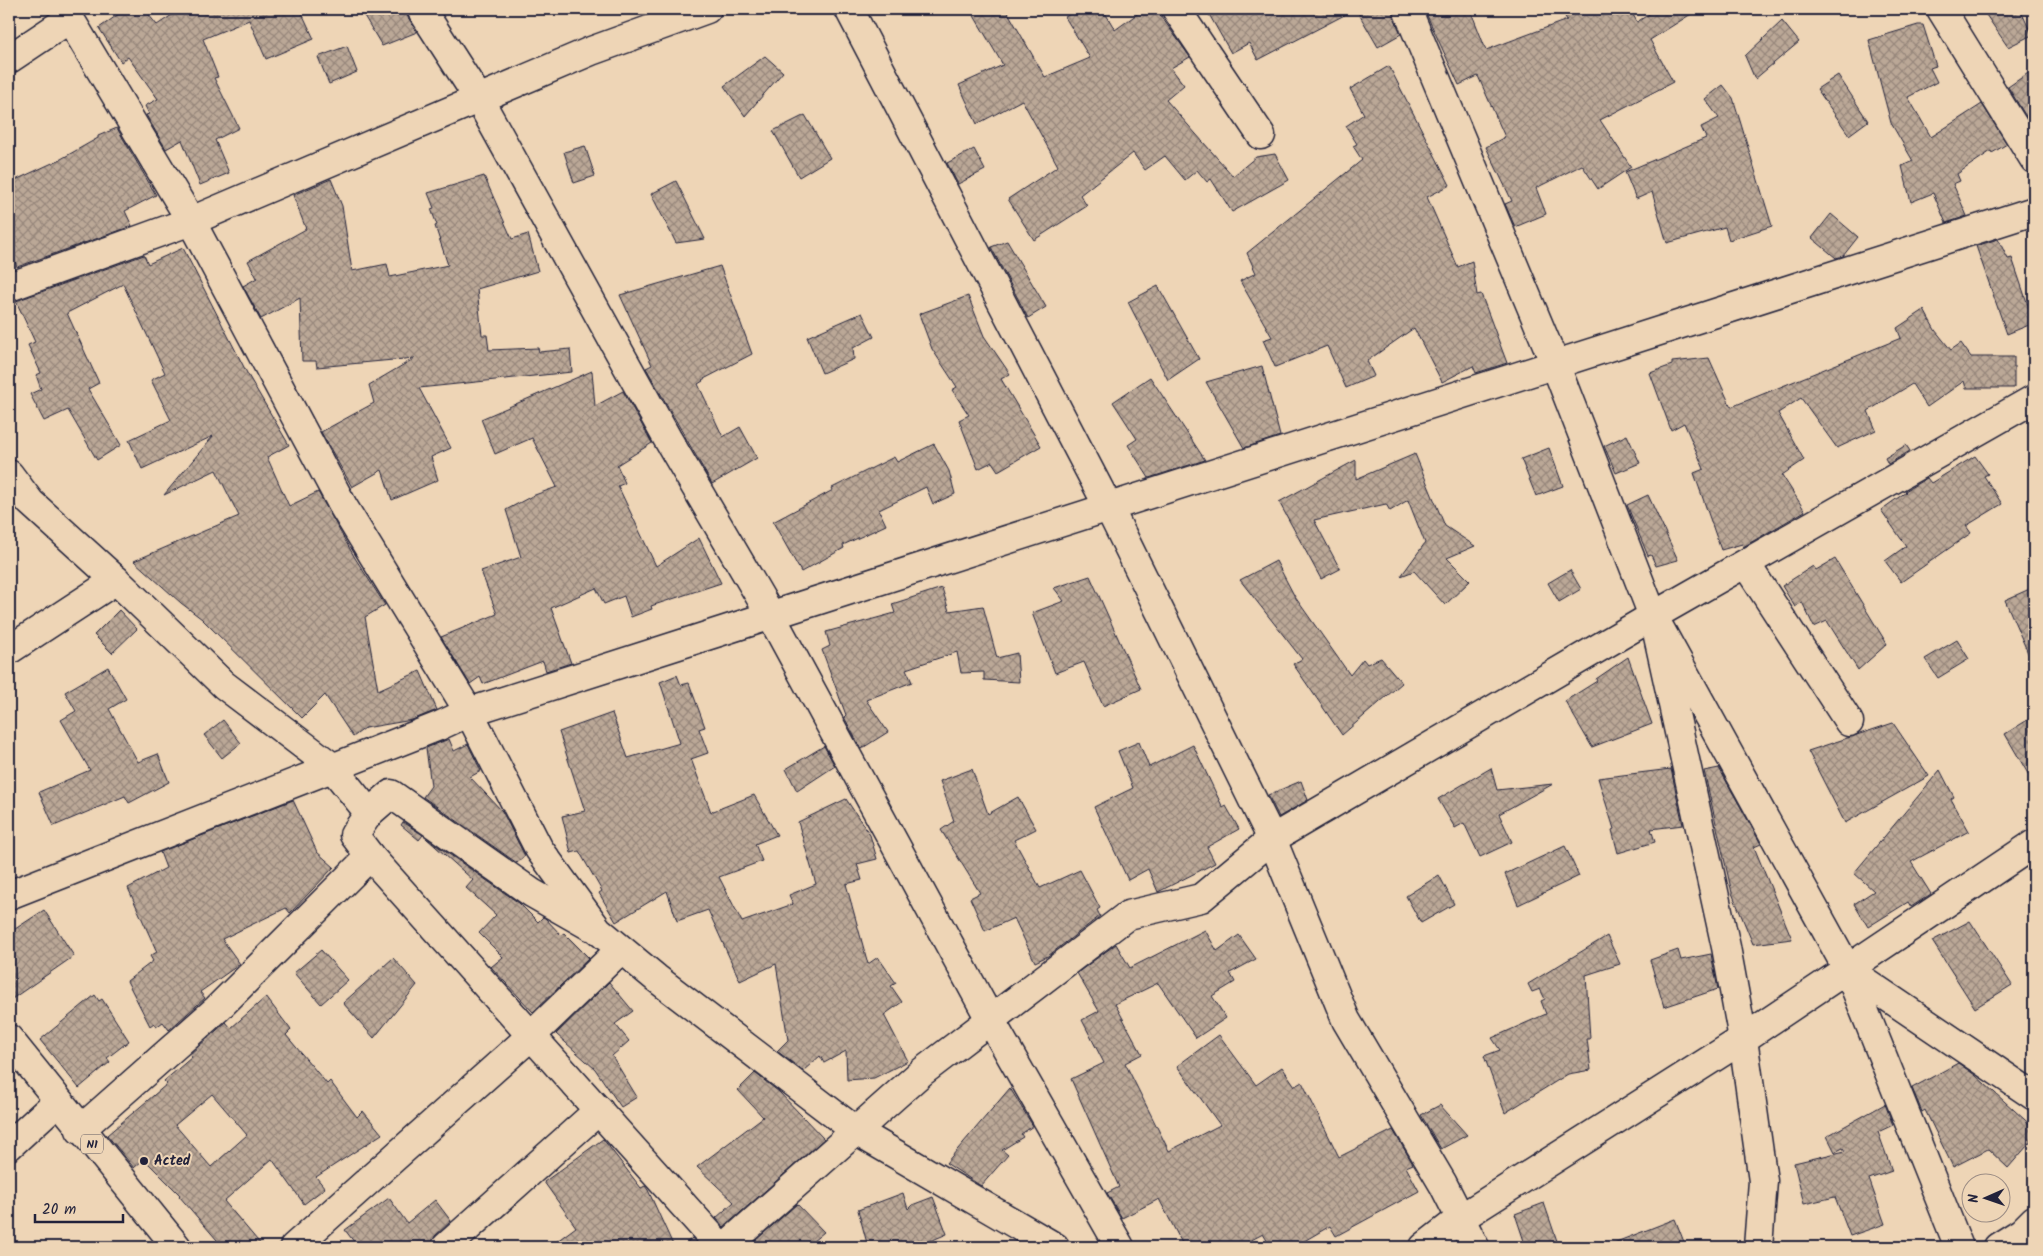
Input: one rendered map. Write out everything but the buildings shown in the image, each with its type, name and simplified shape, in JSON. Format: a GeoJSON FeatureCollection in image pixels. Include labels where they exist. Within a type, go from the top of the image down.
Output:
{"type":"FeatureCollection","features":[{"type":"Feature","properties":{"kind":"main road"},"geometry":{"type":"LineString","coordinates":[[421,9],[479,99],[667,438],[770,614],[991,1021],[1120,1247]]}},
{"type":"Feature","properties":{"kind":"main road"},"geometry":{"type":"LineString","coordinates":[[9,287],[191,221],[591,51],[707,9]]}},
{"type":"Feature","properties":{"kind":"main road"},"geometry":{"type":"LineString","coordinates":[[849,9],[1108,508],[1272,838],[1346,1020],[1443,1184],[1475,1247]]}},
{"type":"Feature","properties":{"kind":"main road"},"geometry":{"type":"LineString","coordinates":[[1176,9],[1261,135]]}},
{"type":"Feature","properties":{"kind":"main road"},"geometry":{"type":"LineString","coordinates":[[1407,9],[1554,364],[1654,616],[1848,970],[1959,1247]]}},
{"type":"Feature","properties":{"kind":"main road"},"geometry":{"type":"LineString","coordinates":[[1941,9],[2034,159]]}},
{"type":"Feature","properties":{"kind":"main road"},"geometry":{"type":"LineString","coordinates":[[9,59],[67,14],[191,221],[343,506],[469,712],[539,849],[598,930],[620,950],[856,1130],[1039,1244]]}},
{"type":"Feature","properties":{"kind":"main road"},"geometry":{"type":"LineString","coordinates":[[9,894],[331,766],[439,726],[469,712],[770,614],[1108,508],[2034,211]]}},
{"type":"Feature","properties":{"kind":"main road"},"geometry":{"type":"LineString","coordinates":[[724,1247],[922,1072],[1128,915],[1201,898],[1272,838],[1654,616],[2034,399]]}},
{"type":"Feature","properties":{"kind":"main road"},"geometry":{"type":"LineString","coordinates":[[9,474],[30,502],[116,580],[224,685],[331,766],[369,813]]}},
{"type":"Feature","properties":{"kind":"main road"},"geometry":{"type":"LineString","coordinates":[[1746,564],[1849,722]]}},
{"type":"Feature","properties":{"kind":"main road"},"geometry":{"type":"LineString","coordinates":[[9,650],[116,580]]}},
{"type":"Feature","properties":{"kind":"main road"},"geometry":{"type":"LineString","coordinates":[[1654,616],[1726,947],[1743,1039],[1763,1180],[1758,1247]]}},
{"type":"Feature","properties":{"kind":"main road"},"geometry":{"type":"LineString","coordinates":[[598,930],[532,893],[391,794],[369,813],[354,835],[370,856],[721,1247]]}},
{"type":"Feature","properties":{"kind":"main road"},"geometry":{"type":"LineString","coordinates":[[1424,1247],[1461,1218],[1743,1039],[2034,844]]}},
{"type":"Feature","properties":{"kind":"main road"},"geometry":{"type":"LineString","coordinates":[[80,1130],[217,1009],[370,856]]}},
{"type":"Feature","properties":{"kind":"main road"},"geometry":{"type":"LineString","coordinates":[[294,1247],[532,1035],[620,950]]}},
{"type":"Feature","properties":{"kind":"main road"},"geometry":{"type":"LineString","coordinates":[[1848,970],[2034,1096]]}},
{"type":"Feature","properties":{"kind":"main road","name":"N1"},"geometry":{"type":"LineString","coordinates":[[9,1040],[80,1130],[177,1247]]}},
{"type":"Feature","properties":{"kind":"main road"},"geometry":{"type":"LineString","coordinates":[[9,1146],[58,1101]]}},
{"type":"Feature","properties":{"kind":"main road"},"geometry":{"type":"LineString","coordinates":[[446,1247],[599,1110]]}},
{"type":"Feature","properties":{"kind":"main road"},"geometry":{"type":"LineString","coordinates":[[1998,1247],[2022,1232],[2034,1220]]}},
{"type":"Feature","properties":{"kind":"place","name":"Acted"},"geometry":{"type":"Point","coordinates":[144,1161]}}]}
